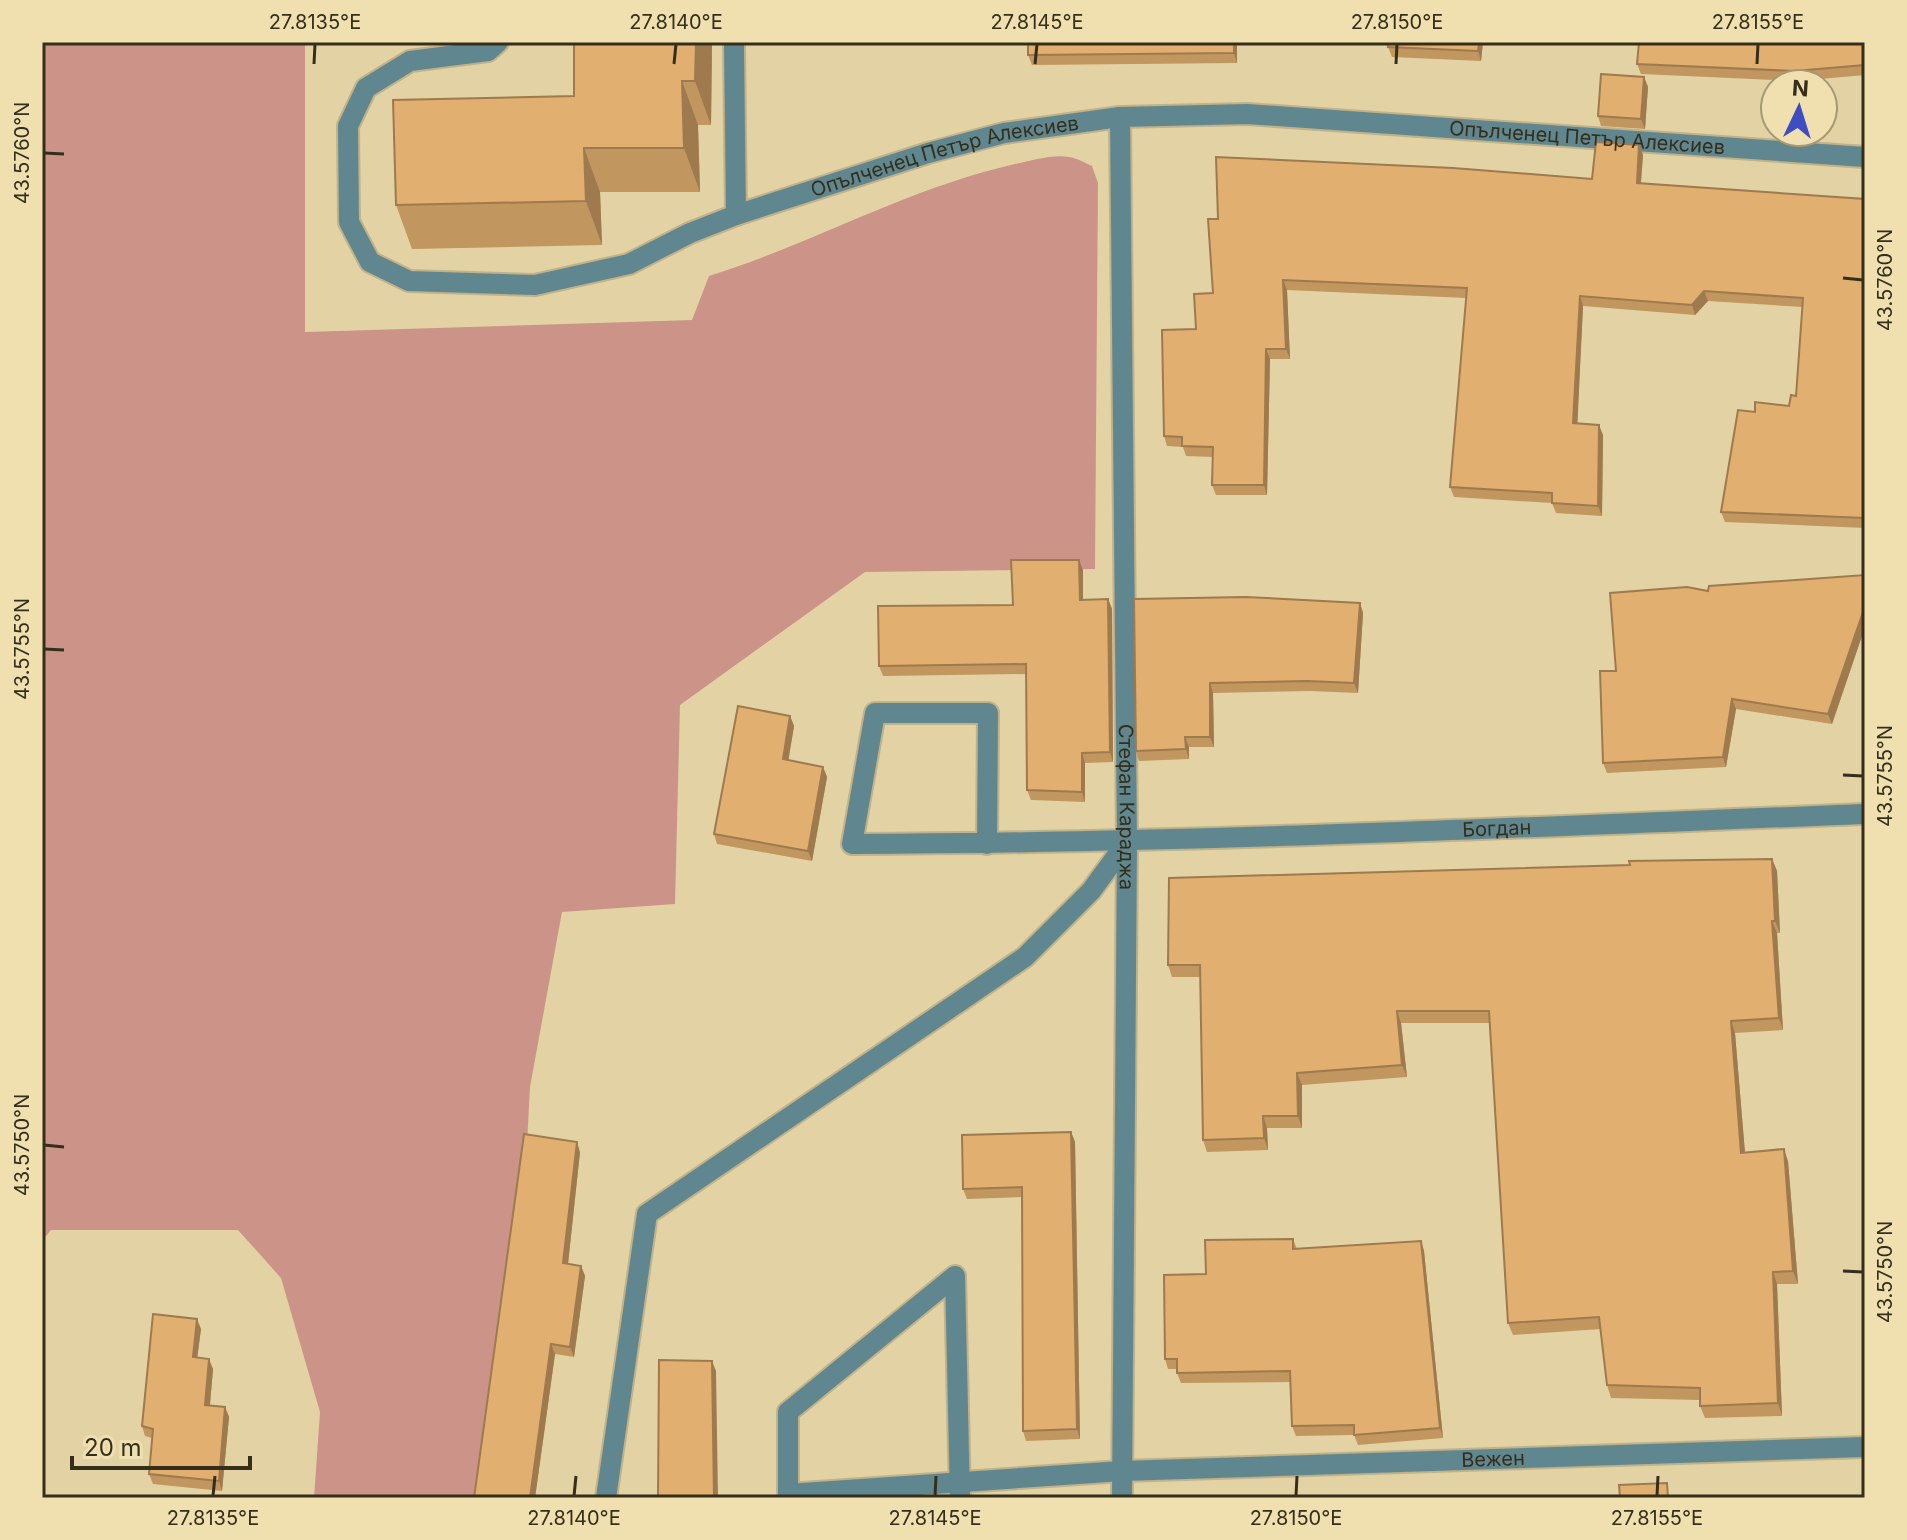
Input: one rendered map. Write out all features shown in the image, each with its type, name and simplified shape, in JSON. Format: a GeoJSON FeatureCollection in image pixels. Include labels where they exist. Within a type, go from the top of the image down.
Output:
{"type":"FeatureCollection","features":[{"type":"Feature","properties":{"kind":"street","name":"Опълченец Петър Алексиев"},"geometry":{"type":"LineString","coordinates":[[498,42],[488,51],[410,61],[366,88],[348,126],[349,222],[370,262],[409,281],[535,285],[629,264],[690,233],[736,215],[958,145],[1004,133],[1120,117],[1247,114],[1865,157]]}},
{"type":"Feature","properties":{"kind":"street"},"geometry":{"type":"LineString","coordinates":[[734,46],[736,215]]}},
{"type":"Feature","properties":{"kind":"street","name":"Стефан Караджа"},"geometry":{"type":"LineString","coordinates":[[1120,117],[1127,842],[1122,1498]]}},
{"type":"Feature","properties":{"kind":"street","name":"Богдан"},"geometry":{"type":"LineString","coordinates":[[987,844],[988,713],[875,713],[852,844],[987,844],[1127,842],[1865,814]]}},
{"type":"Feature","properties":{"kind":"street"},"geometry":{"type":"LineString","coordinates":[[606,1498],[647,1214],[1025,957],[1091,891],[1127,842]]}},
{"type":"Feature","properties":{"kind":"street"},"geometry":{"type":"LineString","coordinates":[[788,1496],[788,1412],[955,1276],[960,1490]]}},
{"type":"Feature","properties":{"kind":"street","name":"Вежен"},"geometry":{"type":"LineString","coordinates":[[788,1496],[960,1490],[1122,1471],[1865,1447]]}},
{"type":"Feature","properties":{"kind":"shaded area"},"geometry":{"type":"Polygon","coordinates":[[[42,42],[305,42],[305,332],[692,320],[709,276],[975,174],[1056,156],[1092,166],[1098,183],[1095,569],[865,572],[680,705],[675,904],[562,912],[530,1087],[527,1144],[479,1498],[314,1498],[320,1412],[281,1278],[238,1230],[51,1230],[42,1241],[42,42]]]}},
{"type":"Feature","properties":{"kind":"building"},"geometry":{"type":"Polygon","coordinates":[[[574,42],[696,42],[695,81],[682,81],[684,148],[584,148],[586,201],[396,205],[393,100],[574,96],[574,42]]]}},
{"type":"Feature","properties":{"kind":"building"},"geometry":{"type":"Polygon","coordinates":[[[1028,42],[1234,42],[1234,53],[1028,55],[1028,42]]]}},
{"type":"Feature","properties":{"kind":"building"},"geometry":{"type":"Polygon","coordinates":[[[1389,42],[1479,42],[1478,51],[1388,47],[1389,42]]]}},
{"type":"Feature","properties":{"kind":"building"},"geometry":{"type":"Polygon","coordinates":[[[1639,42],[1865,42],[1865,65],[1759,69],[1637,64],[1639,42]]]}},
{"type":"Feature","properties":{"kind":"building"},"geometry":{"type":"Polygon","coordinates":[[[1601,74],[1644,77],[1641,119],[1598,116],[1601,74]]]}},
{"type":"Feature","properties":{"kind":"building"},"geometry":{"type":"Polygon","coordinates":[[[1596,142],[1639,145],[1637,183],[1865,199],[1865,518],[1721,512],[1738,410],[1755,412],[1755,402],[1789,406],[1791,395],[1796,396],[1803,298],[1704,291],[1692,305],[1580,296],[1573,423],[1599,425],[1598,506],[1552,503],[1552,493],[1450,487],[1467,288],[1283,280],[1286,349],[1266,349],[1264,485],[1212,485],[1213,447],[1182,446],[1182,437],[1164,436],[1162,330],[1196,329],[1194,294],[1213,293],[1208,219],[1218,219],[1216,157],[1453,168],[1592,179],[1596,142]]]}},
{"type":"Feature","properties":{"kind":"building"},"geometry":{"type":"Polygon","coordinates":[[[1011,560],[1079,560],[1080,600],[1108,599],[1110,752],[1082,753],[1082,792],[1027,790],[1026,664],[879,666],[878,606],[1013,605],[1011,560]]]}},
{"type":"Feature","properties":{"kind":"building"},"geometry":{"type":"Polygon","coordinates":[[[1865,575],[1865,606],[1828,714],[1732,699],[1723,757],[1603,763],[1600,671],[1616,671],[1610,593],[1687,587],[1708,591],[1709,586],[1865,575]]]}},
{"type":"Feature","properties":{"kind":"building"},"geometry":{"type":"Polygon","coordinates":[[[1246,597],[1360,603],[1354,683],[1210,683],[1210,737],[1185,737],[1186,749],[1136,751],[1134,599],[1246,597]]]}},
{"type":"Feature","properties":{"kind":"building"},"geometry":{"type":"Polygon","coordinates":[[[738,706],[790,716],[783,759],[823,767],[808,851],[714,834],[738,706]]]}},
{"type":"Feature","properties":{"kind":"building"},"geometry":{"type":"Polygon","coordinates":[[[1772,859],[1775,921],[1772,921],[1779,1018],[1731,1021],[1741,1153],[1784,1149],[1793,1271],[1773,1272],[1778,1403],[1700,1406],[1700,1388],[1607,1385],[1599,1317],[1508,1323],[1489,1011],[1397,1011],[1402,1065],[1297,1073],[1298,1116],[1263,1116],[1264,1138],[1203,1140],[1200,965],[1168,965],[1169,878],[1630,865],[1629,861],[1772,859]]]}},
{"type":"Feature","properties":{"kind":"building"},"geometry":{"type":"Polygon","coordinates":[[[1071,1132],[1077,1429],[1023,1431],[1022,1187],[963,1189],[962,1135],[1071,1132]]]}},
{"type":"Feature","properties":{"kind":"building"},"geometry":{"type":"Polygon","coordinates":[[[524,1134],[577,1142],[563,1263],[581,1266],[570,1347],[551,1344],[530,1498],[474,1498],[524,1134]]]}},
{"type":"Feature","properties":{"kind":"building"},"geometry":{"type":"Polygon","coordinates":[[[1293,1239],[1293,1249],[1421,1241],[1440,1428],[1354,1435],[1354,1425],[1292,1426],[1290,1371],[1177,1373],[1177,1359],[1165,1359],[1164,1275],[1206,1274],[1205,1240],[1293,1239]]]}},
{"type":"Feature","properties":{"kind":"building"},"geometry":{"type":"Polygon","coordinates":[[[153,1314],[197,1319],[193,1357],[209,1359],[205,1405],[225,1407],[219,1481],[149,1474],[153,1429],[142,1426],[153,1314]]]}},
{"type":"Feature","properties":{"kind":"building"},"geometry":{"type":"Polygon","coordinates":[[[659,1360],[712,1361],[714,1498],[658,1498],[659,1360]]]}},
{"type":"Feature","properties":{"kind":"building"},"geometry":{"type":"Polygon","coordinates":[[[1667,1483],[1668,1498],[1620,1498],[1619,1485],[1667,1483]]]}}]}
